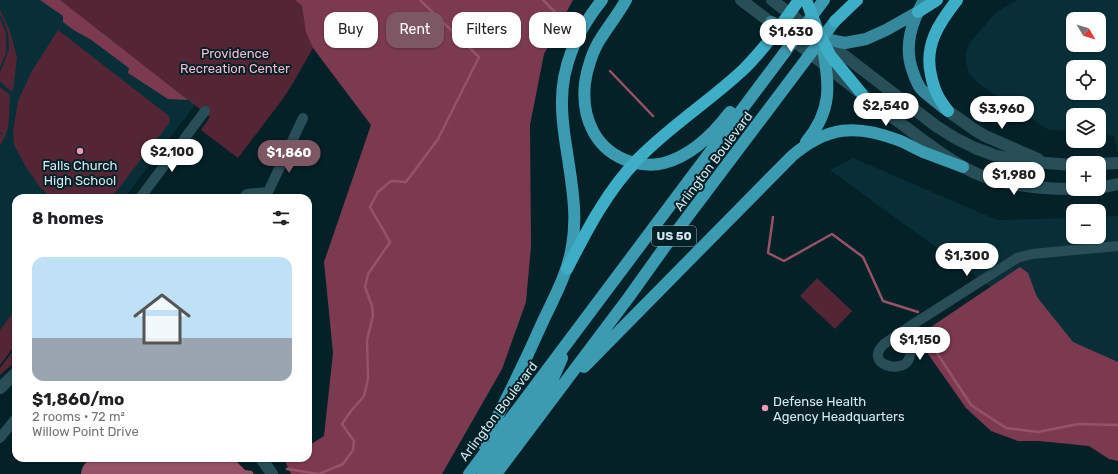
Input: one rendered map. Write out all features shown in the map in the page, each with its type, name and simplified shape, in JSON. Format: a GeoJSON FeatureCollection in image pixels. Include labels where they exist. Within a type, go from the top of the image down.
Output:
{"type":"FeatureCollection","features":[{"type":"Feature","properties":{"kind":"highway"},"geometry":{"type":"LineString","coordinates":[[567,269],[575,225],[571,179],[563,127],[562,105],[564,78],[569,56],[579,33],[601,0]]}},
{"type":"Feature","properties":{"kind":"highway"},"geometry":{"type":"LineString","coordinates":[[465,474],[478,454],[515,383],[567,269],[585,233],[605,200],[622,177],[654,143],[757,56],[799,0]]}},
{"type":"Feature","properties":{"kind":"highway"},"geometry":{"type":"LineString","coordinates":[[806,0],[821,38],[862,94]]}},
{"type":"Feature","properties":{"kind":"highway","name":"Arlington Boulevard"},"geometry":{"type":"LineString","coordinates":[[468,474],[824,0]]}},
{"type":"Feature","properties":{"kind":"highway"},"geometry":{"type":"LineString","coordinates":[[835,21],[857,0]]}},
{"type":"Feature","properties":{"kind":"highway"},"geometry":{"type":"LineString","coordinates":[[918,12],[937,0]]}},
{"type":"Feature","properties":{"kind":"highway"},"geometry":{"type":"LineString","coordinates":[[948,111],[939,99],[933,84],[928,58],[932,39],[937,28],[957,0]]}},
{"type":"Feature","properties":{"kind":"highway"},"geometry":{"type":"LineString","coordinates":[[626,2],[600,39],[594,51],[585,82],[584,96],[585,110],[591,129],[606,148],[615,155],[626,160],[643,165],[664,163],[676,159],[692,150],[724,120],[760,73],[785,50]]}},
{"type":"Feature","properties":{"kind":"highway","name":"Arlington Boulevard"},"geometry":{"type":"LineString","coordinates":[[496,474],[835,21]]}},
{"type":"Feature","properties":{"kind":"highway"},"geometry":{"type":"LineString","coordinates":[[545,409],[642,308],[801,148],[812,134],[826,108],[828,78],[833,53]]}},
{"type":"Feature","properties":{"kind":"highway"},"geometry":{"type":"LineString","coordinates":[[801,148],[816,139],[840,130],[864,130],[887,136],[930,155],[963,167]]}},
{"type":"Feature","properties":{"kind":"highway"},"geometry":{"type":"LineString","coordinates":[[483,474],[552,381],[571,337]]}},
{"type":"Feature","properties":{"kind":"main road"},"geometry":{"type":"LineString","coordinates":[[741,0],[771,22],[833,53],[936,126],[975,148],[994,155],[1020,161],[1066,164]]}},
{"type":"Feature","properties":{"kind":"main road"},"geometry":{"type":"LineString","coordinates":[[772,0],[821,38]]}},
{"type":"Feature","properties":{"kind":"main road","name":"Arlington Boulevard"},"geometry":{"type":"LineString","coordinates":[[835,21],[851,0]]}},
{"type":"Feature","properties":{"kind":"main road"},"geometry":{"type":"LineString","coordinates":[[924,0],[910,33],[908,53],[911,67],[920,88],[948,111],[985,136],[1048,163]]}},
{"type":"Feature","properties":{"kind":"main road"},"geometry":{"type":"LineString","coordinates":[[833,53],[850,43],[866,39],[886,30],[918,12]]}},
{"type":"Feature","properties":{"kind":"main road"},"geometry":{"type":"LineString","coordinates":[[771,22],[788,30],[821,38]]}},
{"type":"Feature","properties":{"kind":"main road"},"geometry":{"type":"LineString","coordinates":[[862,94],[919,137],[963,167],[976,173],[1005,182],[1028,187],[1066,189]]}},
{"type":"Feature","properties":{"kind":"main road"},"geometry":{"type":"LineString","coordinates":[[1106,163],[1118,162]]}},
{"type":"Feature","properties":{"kind":"main road"},"geometry":{"type":"LineString","coordinates":[[1106,187],[1118,184]]}},
{"type":"Feature","properties":{"kind":"main road"},"geometry":{"type":"LineString","coordinates":[[0,388],[12,377]]}},
{"type":"Feature","properties":{"kind":"main road"},"geometry":{"type":"LineString","coordinates":[[264,462],[272,474]]}},
{"type":"Feature","properties":{"kind":"street"},"geometry":{"type":"LineString","coordinates":[[143,194],[205,111]]}},
{"type":"Feature","properties":{"kind":"street"},"geometry":{"type":"LineString","coordinates":[[268,194],[303,118]]}},
{"type":"Feature","properties":{"kind":"street"},"geometry":{"type":"LineString","coordinates":[[912,325],[1017,258],[1032,254],[1118,246]]}},
{"type":"Feature","properties":{"kind":"street"},"geometry":{"type":"LineString","coordinates":[[0,438],[12,423]]}},
{"type":"Feature","properties":{"kind":"shaded area","name":"Falls Church High School"},"geometry":{"type":"Polygon","coordinates":[[[0,0],[61,0],[195,105],[127,194],[12,194],[12,346],[0,363],[0,0]]]}},
{"type":"Feature","properties":{"kind":"shaded area"},"geometry":{"type":"Polygon","coordinates":[[[40,0],[60,0],[188,100],[168,99],[128,73],[129,68],[90,39],[75,31],[63,22],[63,16],[40,0]]]}},
{"type":"Feature","properties":{"kind":"shaded area"},"geometry":{"type":"Polygon","coordinates":[[[295,0],[573,0],[567,12],[529,12],[529,48],[547,48],[544,54],[530,125],[531,246],[526,302],[502,369],[442,474],[291,474],[285,462],[312,462],[312,444],[324,436],[333,353],[324,262],[371,125],[313,48],[306,32],[302,6],[295,0]]]}},
{"type":"Feature","properties":{"kind":"shaded area"},"geometry":{"type":"Polygon","coordinates":[[[1018,0],[1118,0],[1118,151],[1114,136],[1106,135],[1106,108],[1066,108],[1066,131],[1047,129],[978,83],[970,75],[966,60],[966,52],[970,42],[994,15],[1018,0]]]}},
{"type":"Feature","properties":{"kind":"shaded area"},"geometry":{"type":"Polygon","coordinates":[[[853,158],[997,220],[1066,218],[1066,244],[1106,244],[1106,217],[1118,216],[1118,380],[830,170],[853,158]]]}},
{"type":"Feature","properties":{"kind":"shaded area"},"geometry":{"type":"Polygon","coordinates":[[[1020,267],[1028,273],[1037,297],[1073,342],[1118,362],[1118,461],[1109,459],[1089,446],[1039,441],[1018,441],[991,431],[966,408],[916,337],[1020,267]]]}},
{"type":"Feature","properties":{"kind":"shaded area"},"geometry":{"type":"Polygon","coordinates":[[[87,462],[237,462],[245,470],[252,471],[254,474],[81,474],[87,462]]]}},
{"type":"Feature","properties":{"kind":"green space","name":"Providence Recreation Center"},"geometry":{"type":"Polygon","coordinates":[[[59,0],[327,0],[321,25],[313,48],[282,100],[238,158],[201,130],[210,117],[59,0]]]}},
{"type":"Feature","properties":{"kind":"green space"},"geometry":{"type":"Polygon","coordinates":[[[0,10],[10,31],[17,57],[13,91],[8,89],[0,81],[0,72],[9,48],[8,33],[0,14],[0,10]]]}},
{"type":"Feature","properties":{"kind":"green space"},"geometry":{"type":"Polygon","coordinates":[[[0,18],[6,33],[6,53],[0,68],[0,18]]]}},
{"type":"Feature","properties":{"kind":"green space"},"geometry":{"type":"Polygon","coordinates":[[[58,30],[169,116],[170,122],[114,194],[47,194],[40,187],[26,167],[14,145],[13,132],[18,101],[32,71],[58,30]]]}},
{"type":"Feature","properties":{"kind":"green space"},"geometry":{"type":"Polygon","coordinates":[[[0,87],[10,95],[8,127],[4,139],[0,145],[0,134],[3,135],[0,132],[0,87]]]}},
{"type":"Feature","properties":{"kind":"green space"},"geometry":{"type":"Polygon","coordinates":[[[817,278],[852,311],[835,329],[800,296],[817,278]]]}},
{"type":"Feature","properties":{"kind":"green space"},"geometry":{"type":"Polygon","coordinates":[[[12,314],[12,349],[0,365],[0,330],[12,314]]]}},
{"type":"Feature","properties":{"kind":"green space"},"geometry":{"type":"Polygon","coordinates":[[[12,352],[12,364],[0,375],[0,368],[12,352]]]}},
{"type":"Feature","properties":{"kind":"waterway"},"geometry":{"type":"LineString","coordinates":[[287,469],[319,474],[343,464],[353,450],[354,441],[342,424],[364,396],[368,379],[367,340],[373,316],[372,306],[365,287],[368,274],[390,242],[370,207],[378,192],[391,181],[406,182],[438,139],[479,57],[420,0]]}},
{"type":"Feature","properties":{"kind":"waterway"},"geometry":{"type":"LineString","coordinates":[[543,0],[555,12]]}},
{"type":"Feature","properties":{"kind":"waterway"},"geometry":{"type":"LineString","coordinates":[[610,71],[653,116]]}},
{"type":"Feature","properties":{"kind":"waterway"},"geometry":{"type":"LineString","coordinates":[[773,217],[768,253],[784,261],[832,234],[863,257],[883,301],[918,312]]}},
{"type":"Feature","properties":{"kind":"waterway"},"geometry":{"type":"LineString","coordinates":[[926,331],[935,350],[971,405],[1006,428],[1038,432],[1078,424],[1118,425]]}},
{"type":"Feature","properties":{"kind":"place","name":"Falls Church High School"},"geometry":{"type":"Point","coordinates":[80,151]}},
{"type":"Feature","properties":{"kind":"place","name":"Defense Health Agency Headquarters"},"geometry":{"type":"Point","coordinates":[765,408]}}]}
